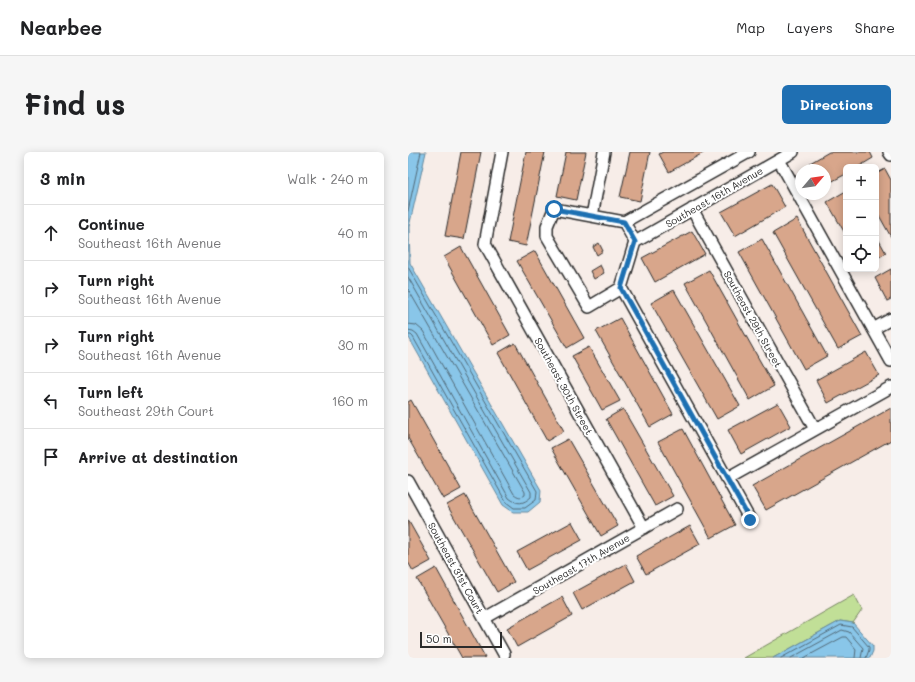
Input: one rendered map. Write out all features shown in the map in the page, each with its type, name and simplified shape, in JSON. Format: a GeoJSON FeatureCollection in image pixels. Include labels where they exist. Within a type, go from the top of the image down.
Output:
{"type":"FeatureCollection","features":[{"type":"Feature","properties":{"kind":"street","name":"Southeast 30th Street"},"geometry":{"type":"LineString","coordinates":[[502,152],[484,244],[644,528]]}},
{"type":"Feature","properties":{"kind":"street"},"geometry":{"type":"LineString","coordinates":[[592,216],[604,152]]}},
{"type":"Feature","properties":{"kind":"street"},"geometry":{"type":"LineString","coordinates":[[624,222],[635,242],[621,288],[590,307],[547,236],[547,226],[554,209],[624,222],[749,152]]}},
{"type":"Feature","properties":{"kind":"street","name":"Southeast 16th Avenue"},"geometry":{"type":"LineString","coordinates":[[635,242],[793,152]]}},
{"type":"Feature","properties":{"kind":"street"},"geometry":{"type":"LineString","coordinates":[[779,160],[891,361]]}},
{"type":"Feature","properties":{"kind":"street","name":"Southeast 29th Street"},"geometry":{"type":"LineString","coordinates":[[692,210],[815,429]]}},
{"type":"Feature","properties":{"kind":"street"},"geometry":{"type":"LineString","coordinates":[[621,288],[750,520]]}},
{"type":"Feature","properties":{"kind":"street"},"geometry":{"type":"LineString","coordinates":[[873,329],[891,319]]}},
{"type":"Feature","properties":{"kind":"street"},"geometry":{"type":"LineString","coordinates":[[727,479],[891,387]]}},
{"type":"Feature","properties":{"kind":"street","name":"Southeast 31st Court"},"geometry":{"type":"LineString","coordinates":[[408,481],[504,654]]}},
{"type":"Feature","properties":{"kind":"street","name":"Southeast 17th Avenue"},"geometry":{"type":"LineString","coordinates":[[485,618],[677,509]]}},
{"type":"Feature","properties":{"kind":"green space"},"geometry":{"type":"Polygon","coordinates":[[[854,595],[862,610],[853,623],[840,621],[773,658],[744,658],[854,595]]]}},
{"type":"Feature","properties":{"kind":"water"},"geometry":{"type":"Polygon","coordinates":[[[408,152],[426,152],[409,227],[410,263],[541,490],[540,502],[528,512],[513,512],[503,505],[408,336],[408,152]]]}},
{"type":"Feature","properties":{"kind":"water"},"geometry":{"type":"Polygon","coordinates":[[[840,621],[853,623],[873,646],[873,651],[870,658],[773,658],[840,621]]]}},
{"type":"Feature","properties":{"kind":"building"},"geometry":{"type":"Polygon","coordinates":[[[461,152],[481,152],[464,239],[445,236],[461,152]]]}},
{"type":"Feature","properties":{"kind":"building"},"geometry":{"type":"Polygon","coordinates":[[[526,152],[545,152],[526,246],[508,242],[526,152]]]}},
{"type":"Feature","properties":{"kind":"building"},"geometry":{"type":"Polygon","coordinates":[[[566,152],[586,152],[576,200],[557,196],[566,152]]]}},
{"type":"Feature","properties":{"kind":"building"},"geometry":{"type":"Polygon","coordinates":[[[630,152],[650,152],[640,201],[620,197],[630,152]]]}},
{"type":"Feature","properties":{"kind":"building"},"geometry":{"type":"Polygon","coordinates":[[[663,152],[705,152],[669,172],[659,154],[663,152]]]}},
{"type":"Feature","properties":{"kind":"building"},"geometry":{"type":"Polygon","coordinates":[[[829,152],[870,152],[873,158],[863,164],[843,164],[843,176],[831,182],[831,164],[810,163],[829,152]]]}},
{"type":"Feature","properties":{"kind":"building"},"geometry":{"type":"Polygon","coordinates":[[[885,169],[891,180],[891,237],[879,215],[879,172],[885,169]]]}},
{"type":"Feature","properties":{"kind":"building"},"geometry":{"type":"Polygon","coordinates":[[[772,184],[785,207],[735,236],[721,212],[772,184]]]}},
{"type":"Feature","properties":{"kind":"building"},"geometry":{"type":"Polygon","coordinates":[[[843,193],[843,230],[827,202],[843,193]]]}},
{"type":"Feature","properties":{"kind":"building"},"geometry":{"type":"Polygon","coordinates":[[[797,219],[862,336],[838,349],[773,233],[797,219]]]}},
{"type":"Feature","properties":{"kind":"building"},"geometry":{"type":"Polygon","coordinates":[[[692,231],[705,254],[655,282],[642,258],[692,231]]]}},
{"type":"Feature","properties":{"kind":"building"},"geometry":{"type":"Polygon","coordinates":[[[762,239],[827,356],[804,369],[739,252],[762,239]]]}},
{"type":"Feature","properties":{"kind":"building"},"geometry":{"type":"Polygon","coordinates":[[[879,240],[886,253],[879,257],[879,240]]]}},
{"type":"Feature","properties":{"kind":"building"},"geometry":{"type":"Polygon","coordinates":[[[599,243],[603,251],[597,255],[593,247],[599,243]]]}},
{"type":"Feature","properties":{"kind":"building"},"geometry":{"type":"Polygon","coordinates":[[[461,247],[510,335],[493,345],[444,257],[461,247]]]}},
{"type":"Feature","properties":{"kind":"building"},"geometry":{"type":"Polygon","coordinates":[[[535,251],[584,338],[567,348],[517,261],[535,251]]]}},
{"type":"Feature","properties":{"kind":"building"},"geometry":{"type":"Polygon","coordinates":[[[600,265],[604,273],[594,279],[590,271],[600,265]]]}},
{"type":"Feature","properties":{"kind":"building"},"geometry":{"type":"Polygon","coordinates":[[[891,269],[891,299],[887,301],[875,278],[891,269]]]}},
{"type":"Feature","properties":{"kind":"building"},"geometry":{"type":"Polygon","coordinates":[[[709,270],[774,386],[750,400],[685,283],[709,270]]]}},
{"type":"Feature","properties":{"kind":"building"},"geometry":{"type":"Polygon","coordinates":[[[674,290],[740,406],[717,419],[651,303],[674,290]]]}},
{"type":"Feature","properties":{"kind":"building"},"geometry":{"type":"Polygon","coordinates":[[[620,318],[673,414],[650,427],[596,331],[620,318]]]}},
{"type":"Feature","properties":{"kind":"building"},"geometry":{"type":"Polygon","coordinates":[[[515,343],[564,431],[547,441],[498,353],[515,343]]]}},
{"type":"Feature","properties":{"kind":"building"},"geometry":{"type":"Polygon","coordinates":[[[589,347],[620,401],[602,410],[572,356],[589,347]]]}},
{"type":"Feature","properties":{"kind":"building"},"geometry":{"type":"Polygon","coordinates":[[[866,352],[879,375],[828,403],[816,380],[866,352]]]}},
{"type":"Feature","properties":{"kind":"building"},"geometry":{"type":"Polygon","coordinates":[[[411,400],[461,489],[443,499],[408,438],[408,402],[411,400]]]}},
{"type":"Feature","properties":{"kind":"building"},"geometry":{"type":"Polygon","coordinates":[[[778,403],[791,426],[741,454],[728,430],[778,403]]]}},
{"type":"Feature","properties":{"kind":"building"},"geometry":{"type":"Polygon","coordinates":[[[891,408],[891,440],[766,510],[752,486],[891,408]]]}},
{"type":"Feature","properties":{"kind":"building"},"geometry":{"type":"Polygon","coordinates":[[[623,409],[673,496],[655,506],[606,419],[623,409]]]}},
{"type":"Feature","properties":{"kind":"building"},"geometry":{"type":"Polygon","coordinates":[[[683,429],[735,525],[711,538],[658,442],[683,429]]]}},
{"type":"Feature","properties":{"kind":"building"},"geometry":{"type":"Polygon","coordinates":[[[568,439],[618,526],[601,536],[551,448],[568,439]]]}},
{"type":"Feature","properties":{"kind":"building"},"geometry":{"type":"Polygon","coordinates":[[[465,495],[514,582],[497,592],[447,505],[465,495]]]}},
{"type":"Feature","properties":{"kind":"building"},"geometry":{"type":"Polygon","coordinates":[[[408,520],[431,561],[413,571],[408,562],[408,520]]]}},
{"type":"Feature","properties":{"kind":"building"},"geometry":{"type":"Polygon","coordinates":[[[572,522],[582,540],[527,570],[517,552],[572,522]]]}},
{"type":"Feature","properties":{"kind":"building"},"geometry":{"type":"Polygon","coordinates":[[[690,526],[700,544],[646,574],[636,556],[690,526]]]}},
{"type":"Feature","properties":{"kind":"building"},"geometry":{"type":"Polygon","coordinates":[[[626,564],[635,581],[582,610],[573,593],[626,564]]]}},
{"type":"Feature","properties":{"kind":"building"},"geometry":{"type":"Polygon","coordinates":[[[436,568],[485,657],[462,658],[417,579],[436,568]]]}},
{"type":"Feature","properties":{"kind":"building"},"geometry":{"type":"Polygon","coordinates":[[[562,597],[572,616],[517,647],[507,628],[562,597]]]}},
{"type":"Feature","properties":{"kind":"route"},"geometry":{"type":"LineString","coordinates":[[554,209],[624,222],[635,242],[621,288],[750,520]]}}]}
